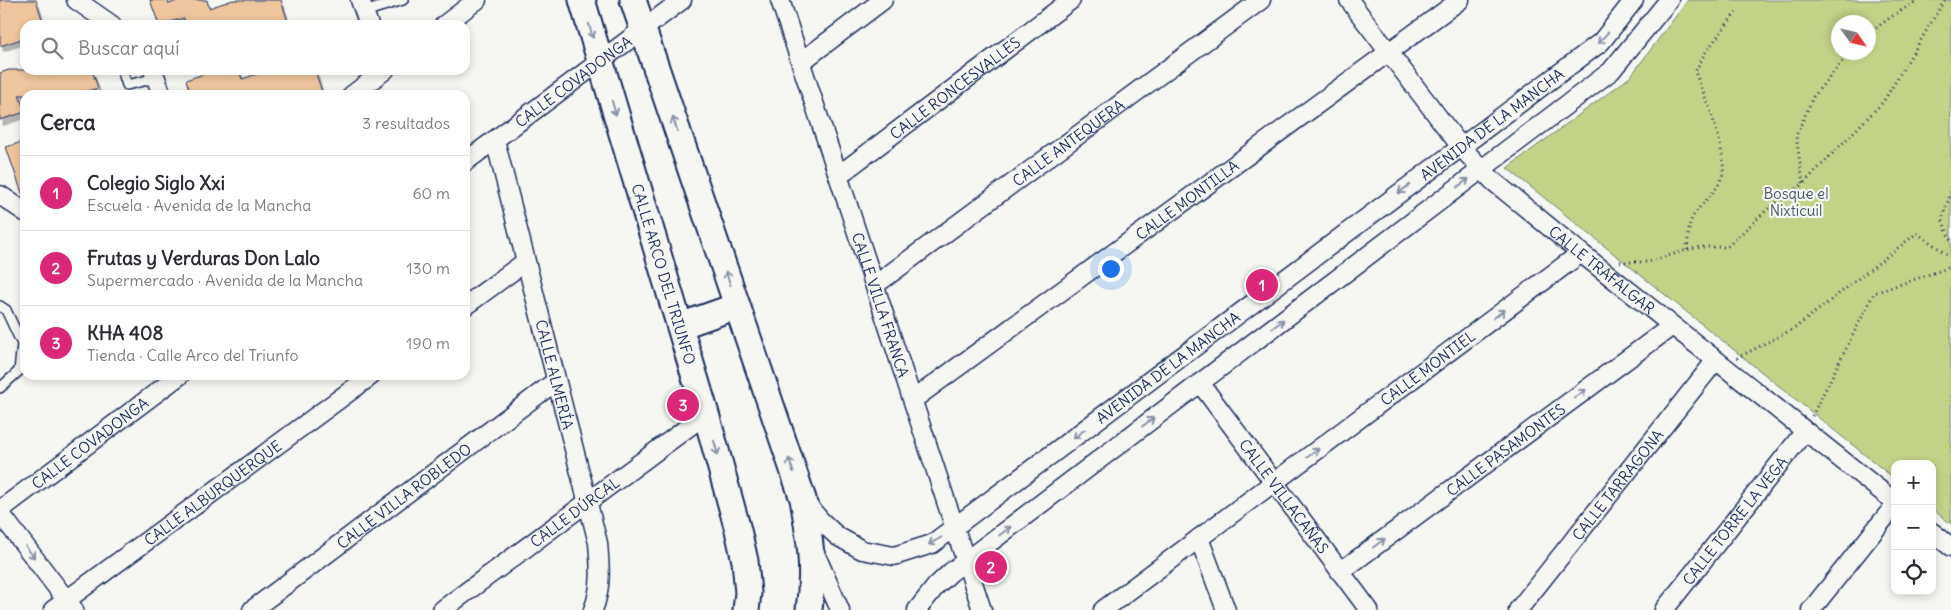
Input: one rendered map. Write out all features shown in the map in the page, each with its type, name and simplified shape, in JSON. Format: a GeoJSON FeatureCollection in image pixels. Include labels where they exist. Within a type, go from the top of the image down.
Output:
{"type":"FeatureCollection","features":[{"type":"Feature","properties":{"kind":"street"},"geometry":{"type":"LineString","coordinates":[[76,0],[104,20]]}},
{"type":"Feature","properties":{"kind":"street"},"geometry":{"type":"LineString","coordinates":[[451,20],[477,0]]}},
{"type":"Feature","properties":{"kind":"street","name":"CALLE ARCO DEL TRIUNFO"},"geometry":{"type":"LineString","coordinates":[[582,0],[706,414],[745,561],[748,593],[746,610]]}},
{"type":"Feature","properties":{"kind":"street"},"geometry":{"type":"LineString","coordinates":[[633,0],[803,500],[812,546],[812,591],[809,610]]}},
{"type":"Feature","properties":{"kind":"street","name":"CALLE COVADONGA"},"geometry":{"type":"LineString","coordinates":[[470,158],[682,0]]}},
{"type":"Feature","properties":{"kind":"street","name":"CALLE VILLA FRANCA"},"geometry":{"type":"LineString","coordinates":[[780,0],[914,399],[982,610]]}},
{"type":"Feature","properties":{"kind":"street"},"geometry":{"type":"LineString","coordinates":[[801,62],[883,0]]}},
{"type":"Feature","properties":{"kind":"street","name":"CALLE RONCESVALLES"},"geometry":{"type":"LineString","coordinates":[[839,175],[1070,0]]}},
{"type":"Feature","properties":{"kind":"street","name":"CALLE ANTEQUERA"},"geometry":{"type":"LineString","coordinates":[[875,285],[1261,0]]}},
{"type":"Feature","properties":{"kind":"street","name":"CALLE TRAFALGAR"},"geometry":{"type":"LineString","coordinates":[[1349,0],[1460,147],[1481,169],[1672,326],[1723,362],[1891,500]]}},
{"type":"Feature","properties":{"kind":"street","name":"CALLE MONTILLA"},"geometry":{"type":"LineString","coordinates":[[914,399],[1460,0]]}},
{"type":"Feature","properties":{"kind":"street","name":"AVENIDA DE LA MANCHA"},"geometry":{"type":"LineString","coordinates":[[803,500],[837,536],[862,550],[894,556],[932,544],[1601,42],[1634,0]]}},
{"type":"Feature","properties":{"kind":"street","name":"AVENIDA DE LA MANCHA"},"geometry":{"type":"LineString","coordinates":[[917,610],[936,586],[966,560],[1611,72],[1669,0]]}},
{"type":"Feature","properties":{"kind":"street"},"geometry":{"type":"LineString","coordinates":[[155,75],[160,90]]}},
{"type":"Feature","properties":{"kind":"street"},"geometry":{"type":"LineString","coordinates":[[362,90],[379,75]]}},
{"type":"Feature","properties":{"kind":"street","name":"CALLE ALMERÍA"},"geometry":{"type":"LineString","coordinates":[[495,140],[598,543],[601,573],[597,600],[593,610]]}},
{"type":"Feature","properties":{"kind":"street"},"geometry":{"type":"LineString","coordinates":[[0,195],[20,209]]}},
{"type":"Feature","properties":{"kind":"street","name":"CALLE MONTIEL"},"geometry":{"type":"LineString","coordinates":[[1104,610],[1274,482],[1587,257]]}},
{"type":"Feature","properties":{"kind":"street"},"geometry":{"type":"LineString","coordinates":[[470,302],[525,262]]}},
{"type":"Feature","properties":{"kind":"street"},"geometry":{"type":"LineString","coordinates":[[680,326],[738,306]]}},
{"type":"Feature","properties":{"kind":"street","name":"CALLE PASAMONTES"},"geometry":{"type":"LineString","coordinates":[[1340,572],[1672,326]]}},
{"type":"Feature","properties":{"kind":"street","name":"CALLE TARRAGONA"},"geometry":{"type":"LineString","coordinates":[[1518,610],[1723,362]]}},
{"type":"Feature","properties":{"kind":"street","name":"CALLE COVADONGA"},"geometry":{"type":"LineString","coordinates":[[0,511],[173,380]]}},
{"type":"Feature","properties":{"kind":"street","name":"CALLE ALBURQUERQUE"},"geometry":{"type":"LineString","coordinates":[[64,607],[365,380]]}},
{"type":"Feature","properties":{"kind":"street","name":"CALLE VILLA ROBLEDO"},"geometry":{"type":"LineString","coordinates":[[252,610],[556,381]]}},
{"type":"Feature","properties":{"kind":"street","name":"CALLE VILLACAÑAS"},"geometry":{"type":"LineString","coordinates":[[1200,384],[1369,610]]}},
{"type":"Feature","properties":{"kind":"street","name":"CALLE DÚRCAL"},"geometry":{"type":"LineString","coordinates":[[442,610],[706,414]]}},
{"type":"Feature","properties":{"kind":"street","name":"CALLE TORRE LA VEGA"},"geometry":{"type":"LineString","coordinates":[[1664,610],[1805,431]]}},
{"type":"Feature","properties":{"kind":"street"},"geometry":{"type":"LineString","coordinates":[[1811,610],[1893,505]]}},
{"type":"Feature","properties":{"kind":"street"},"geometry":{"type":"LineString","coordinates":[[0,511],[64,607]]}},
{"type":"Feature","properties":{"kind":"street"},"geometry":{"type":"LineString","coordinates":[[1936,535],[1951,547]]}},
{"type":"Feature","properties":{"kind":"street"},"geometry":{"type":"LineString","coordinates":[[1199,538],[1226,610]]}},
{"type":"Feature","properties":{"kind":"street"},"geometry":{"type":"LineString","coordinates":[[812,546],[840,610]]}},
{"type":"Feature","properties":{"kind":"lane"},"geometry":{"type":"LineString","coordinates":[[364,12],[403,0]]}},
{"type":"Feature","properties":{"kind":"lane"},"geometry":{"type":"LineString","coordinates":[[124,75],[128,85],[153,75]]}},
{"type":"Feature","properties":{"kind":"lane"},"geometry":{"type":"LineString","coordinates":[[0,306],[6,310],[20,340]]}},
{"type":"Feature","properties":{"kind":"lane"},"geometry":{"type":"LineString","coordinates":[[0,388],[19,371],[20,362]]}},
{"type":"Feature","properties":{"kind":"path"},"geometry":{"type":"LineString","coordinates":[[1876,28],[1918,0]]}},
{"type":"Feature","properties":{"kind":"path"},"geometry":{"type":"LineString","coordinates":[[1587,257],[1648,262],[1702,247],[1727,247],[1770,207],[1803,184],[1883,102],[1945,0]]}},
{"type":"Feature","properties":{"kind":"path"},"geometry":{"type":"LineString","coordinates":[[1687,250],[1688,232],[1694,214],[1713,194],[1723,178],[1724,161],[1708,101],[1695,72],[1705,53],[1737,11]]}},
{"type":"Feature","properties":{"kind":"path"},"geometry":{"type":"LineString","coordinates":[[1803,184],[1796,136],[1813,96],[1843,60]]}},
{"type":"Feature","properties":{"kind":"path"},"geometry":{"type":"LineString","coordinates":[[1951,192],[1942,219],[1951,242]]}},
{"type":"Feature","properties":{"kind":"path"},"geometry":{"type":"LineString","coordinates":[[1723,362],[1795,328],[1917,233],[1951,257]]}},
{"type":"Feature","properties":{"kind":"path"},"geometry":{"type":"LineString","coordinates":[[1805,431],[1874,293],[1951,267]]}},
{"type":"Feature","properties":{"kind":"green space","name":"Bosque el Nixticuil"},"geometry":{"type":"Polygon","coordinates":[[[1688,0],[1951,0],[1951,524],[1936,512],[1936,460],[1891,460],[1891,476],[1507,168],[1630,77],[1688,0]]]}},
{"type":"Feature","properties":{"kind":"building"},"geometry":{"type":"Polygon","coordinates":[[[0,0],[36,0],[42,20],[20,20],[20,40],[0,46],[0,0]]]}},
{"type":"Feature","properties":{"kind":"building"},"geometry":{"type":"Polygon","coordinates":[[[150,0],[167,0],[169,4],[179,0],[207,0],[209,8],[233,0],[281,0],[287,20],[184,20],[184,18],[157,20],[150,0]]]}},
{"type":"Feature","properties":{"kind":"building"},"geometry":{"type":"Polygon","coordinates":[[[9,70],[20,70],[20,75],[94,75],[98,88],[91,90],[20,90],[20,114],[0,120],[0,73],[9,70]]]}},
{"type":"Feature","properties":{"kind":"building"},"geometry":{"type":"Polygon","coordinates":[[[200,75],[241,75],[242,79],[254,75],[317,75],[321,90],[189,90],[186,80],[200,75]]]}},
{"type":"Feature","properties":{"kind":"building"},"geometry":{"type":"Polygon","coordinates":[[[20,143],[20,187],[6,147],[20,143]]]}},
{"type":"Feature","properties":{"kind":"place","name":"Colegio Siglo Xxi"},"geometry":{"type":"Point","coordinates":[1262,285]}},
{"type":"Feature","properties":{"kind":"place","name":"KHA 408"},"geometry":{"type":"Point","coordinates":[683,405]}},
{"type":"Feature","properties":{"kind":"place","name":"Frutas y Verduras Don Lalo"},"geometry":{"type":"Point","coordinates":[991,567]}}]}
